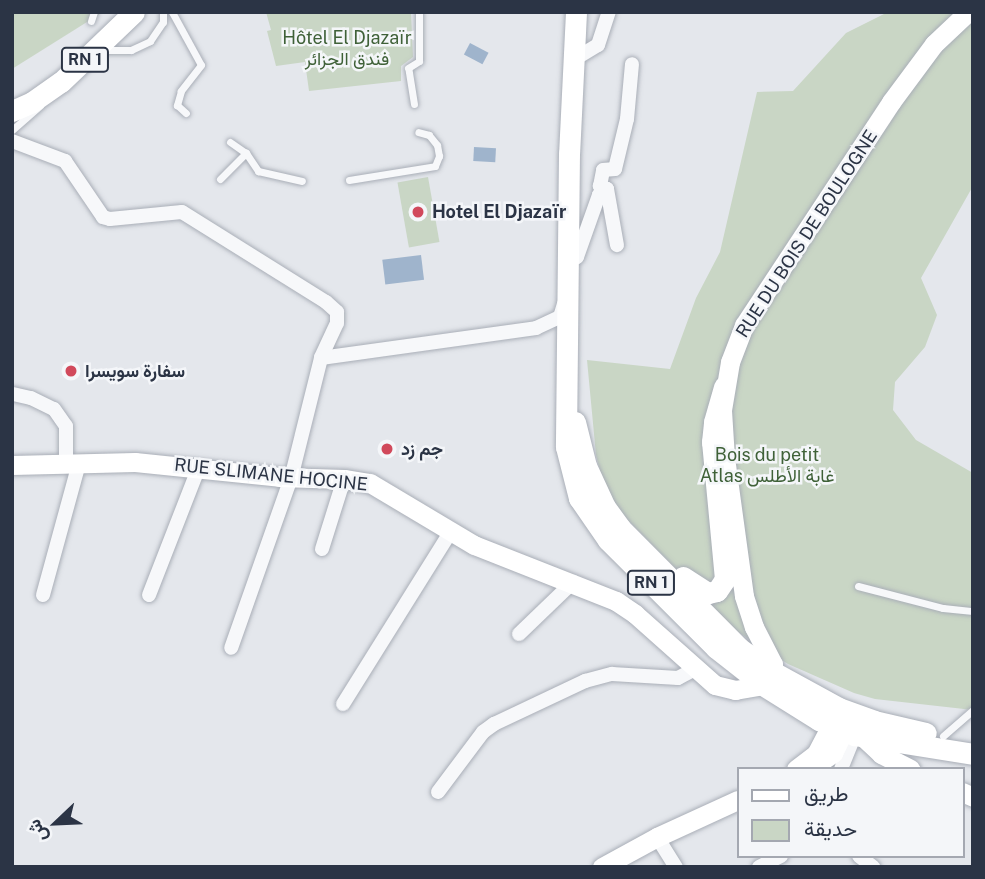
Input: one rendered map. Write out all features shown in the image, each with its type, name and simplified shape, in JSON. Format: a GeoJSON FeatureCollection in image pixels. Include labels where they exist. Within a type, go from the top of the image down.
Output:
{"type":"FeatureCollection","features":[{"type":"Feature","properties":{"kind":"main road","name":"RN 1"},"geometry":{"type":"LineString","coordinates":[[19,106],[61,82],[134,12]]}},
{"type":"Feature","properties":{"kind":"main road","name":"RN 1"},"geometry":{"type":"LineString","coordinates":[[576,12],[569,153],[566,447],[579,498],[608,540],[716,648],[847,725],[972,749]]}},
{"type":"Feature","properties":{"kind":"main road"},"geometry":{"type":"LineString","coordinates":[[12,119],[19,106]]}},
{"type":"Feature","properties":{"kind":"main road","name":"RN 1"},"geometry":{"type":"LineString","coordinates":[[567,382],[580,447],[605,507],[625,533],[768,678]]}},
{"type":"Feature","properties":{"kind":"main road"},"geometry":{"type":"LineString","coordinates":[[625,533],[645,543],[702,592],[713,593],[721,587],[726,574],[712,442],[713,422],[724,386]]}},
{"type":"Feature","properties":{"kind":"main road","name":"RN 1"},"geometry":{"type":"LineString","coordinates":[[847,725],[895,727],[943,736],[972,749]]}},
{"type":"Feature","properties":{"kind":"street"},"geometry":{"type":"LineString","coordinates":[[573,60],[598,45],[609,12]]}},
{"type":"Feature","properties":{"kind":"street","name":"RUE DU BOIS DE BOULOGNE"},"geometry":{"type":"LineString","coordinates":[[768,678],[772,660],[749,613],[741,578],[725,458],[724,386],[744,325],[891,102],[934,44],[968,12]]}},
{"type":"Feature","properties":{"kind":"street"},"geometry":{"type":"LineString","coordinates":[[607,189],[600,186],[603,170],[615,169],[627,119],[632,64]]}},
{"type":"Feature","properties":{"kind":"street"},"geometry":{"type":"LineString","coordinates":[[12,141],[65,161],[103,217],[110,219],[181,212],[326,302],[339,316],[321,358],[291,478],[231,648]]}},
{"type":"Feature","properties":{"kind":"street"},"geometry":{"type":"LineString","coordinates":[[569,261],[577,257],[599,195],[607,189]]}},
{"type":"Feature","properties":{"kind":"street"},"geometry":{"type":"LineString","coordinates":[[607,189],[617,245]]}},
{"type":"Feature","properties":{"kind":"street"},"geometry":{"type":"LineString","coordinates":[[321,358],[536,328],[560,317],[568,288]]}},
{"type":"Feature","properties":{"kind":"street"},"geometry":{"type":"LineString","coordinates":[[13,394],[31,398],[54,410],[65,426],[72,463],[43,595]]}},
{"type":"Feature","properties":{"kind":"street","name":"RUE SLIMANE HOCINE"},"geometry":{"type":"LineString","coordinates":[[12,465],[135,462],[291,478],[344,478],[385,489],[450,533],[474,545],[616,601],[635,614],[695,669],[725,690],[746,690],[768,678]]}},
{"type":"Feature","properties":{"kind":"street"},"geometry":{"type":"LineString","coordinates":[[149,595],[199,467]]}},
{"type":"Feature","properties":{"kind":"street"},"geometry":{"type":"LineString","coordinates":[[321,550],[344,478]]}},
{"type":"Feature","properties":{"kind":"street"},"geometry":{"type":"LineString","coordinates":[[343,704],[450,533]]}},
{"type":"Feature","properties":{"kind":"street"},"geometry":{"type":"LineString","coordinates":[[519,634],[573,582]]}},
{"type":"Feature","properties":{"kind":"street"},"geometry":{"type":"LineString","coordinates":[[438,792],[482,732],[494,724],[585,681],[612,674],[678,678],[695,669]]}},
{"type":"Feature","properties":{"kind":"street"},"geometry":{"type":"LineString","coordinates":[[799,767],[847,725]]}},
{"type":"Feature","properties":{"kind":"street"},"geometry":{"type":"LineString","coordinates":[[813,767],[833,753],[847,725]]}},
{"type":"Feature","properties":{"kind":"street"},"geometry":{"type":"LineString","coordinates":[[841,767],[847,725]]}},
{"type":"Feature","properties":{"kind":"street"},"geometry":{"type":"LineString","coordinates":[[847,725],[881,754],[906,767]]}},
{"type":"Feature","properties":{"kind":"street"},"geometry":{"type":"LineString","coordinates":[[602,867],[657,837],[736,801]]}},
{"type":"Feature","properties":{"kind":"street"},"geometry":{"type":"LineString","coordinates":[[657,837],[676,867]]}},
{"type":"Feature","properties":{"kind":"street"},"geometry":{"type":"LineString","coordinates":[[759,867],[777,858]]}},
{"type":"Feature","properties":{"kind":"lane"},"geometry":{"type":"LineString","coordinates":[[94,51],[131,50],[150,41],[163,22],[163,12]]}},
{"type":"Feature","properties":{"kind":"lane"},"geometry":{"type":"LineString","coordinates":[[172,12],[201,65],[181,91],[177,105],[186,113]]}},
{"type":"Feature","properties":{"kind":"lane"},"geometry":{"type":"LineString","coordinates":[[414,104],[408,68],[419,61],[419,12]]}},
{"type":"Feature","properties":{"kind":"lane"},"geometry":{"type":"LineString","coordinates":[[12,130],[27,121],[61,82]]}},
{"type":"Feature","properties":{"kind":"lane"},"geometry":{"type":"LineString","coordinates":[[349,180],[435,166],[439,156],[437,145],[429,135],[418,132]]}},
{"type":"Feature","properties":{"kind":"lane"},"geometry":{"type":"LineString","coordinates":[[230,142],[246,153],[258,171],[302,181]]}},
{"type":"Feature","properties":{"kind":"lane"},"geometry":{"type":"LineString","coordinates":[[220,179],[246,153]]}},
{"type":"Feature","properties":{"kind":"lane"},"geometry":{"type":"LineString","coordinates":[[858,586],[943,608],[973,611]]}},
{"type":"Feature","properties":{"kind":"lane"},"geometry":{"type":"LineString","coordinates":[[943,736],[973,710]]}},
{"type":"Feature","properties":{"kind":"green space"},"geometry":{"type":"Polygon","coordinates":[[[12,12],[103,12],[12,69],[12,12]]]}},
{"type":"Feature","properties":{"kind":"green space","name":"Hôtel El Djazaïr فندق الجزائر"},"geometry":{"type":"Polygon","coordinates":[[[266,12],[411,12],[413,57],[401,66],[401,81],[309,91],[305,62],[276,66],[267,31],[271,30],[266,12]]]}},
{"type":"Feature","properties":{"kind":"green space","name":"Bois du petit Atlas غابة الأطلس"},"geometry":{"type":"Polygon","coordinates":[[[888,12],[973,12],[973,186],[921,278],[937,315],[925,347],[895,382],[893,410],[916,440],[973,473],[973,710],[875,699],[854,693],[788,664],[738,632],[607,499],[596,455],[587,360],[670,369],[696,298],[720,252],[757,92],[793,91],[846,33],[888,12]]]}},
{"type":"Feature","properties":{"kind":"green space","name":"Hotel El Djazaïr"},"geometry":{"type":"Polygon","coordinates":[[[428,177],[439,242],[409,247],[397,182],[428,177]]]}},
{"type":"Feature","properties":{"kind":"water"},"geometry":{"type":"Polygon","coordinates":[[[470,43],[489,53],[482,64],[464,54],[470,43]]]}},
{"type":"Feature","properties":{"kind":"water"},"geometry":{"type":"Polygon","coordinates":[[[474,147],[496,148],[495,162],[473,161],[474,147]]]}},
{"type":"Feature","properties":{"kind":"water"},"geometry":{"type":"Polygon","coordinates":[[[421,255],[424,280],[385,285],[382,260],[421,255]]]}},
{"type":"Feature","properties":{"kind":"place","name":"Hotel El Djazaïr"},"geometry":{"type":"Point","coordinates":[418,212]}},
{"type":"Feature","properties":{"kind":"place","name":"سفارة سويسرا"},"geometry":{"type":"Point","coordinates":[71,371]}},
{"type":"Feature","properties":{"kind":"place","name":"جم زد"},"geometry":{"type":"Point","coordinates":[387,449]}}]}
